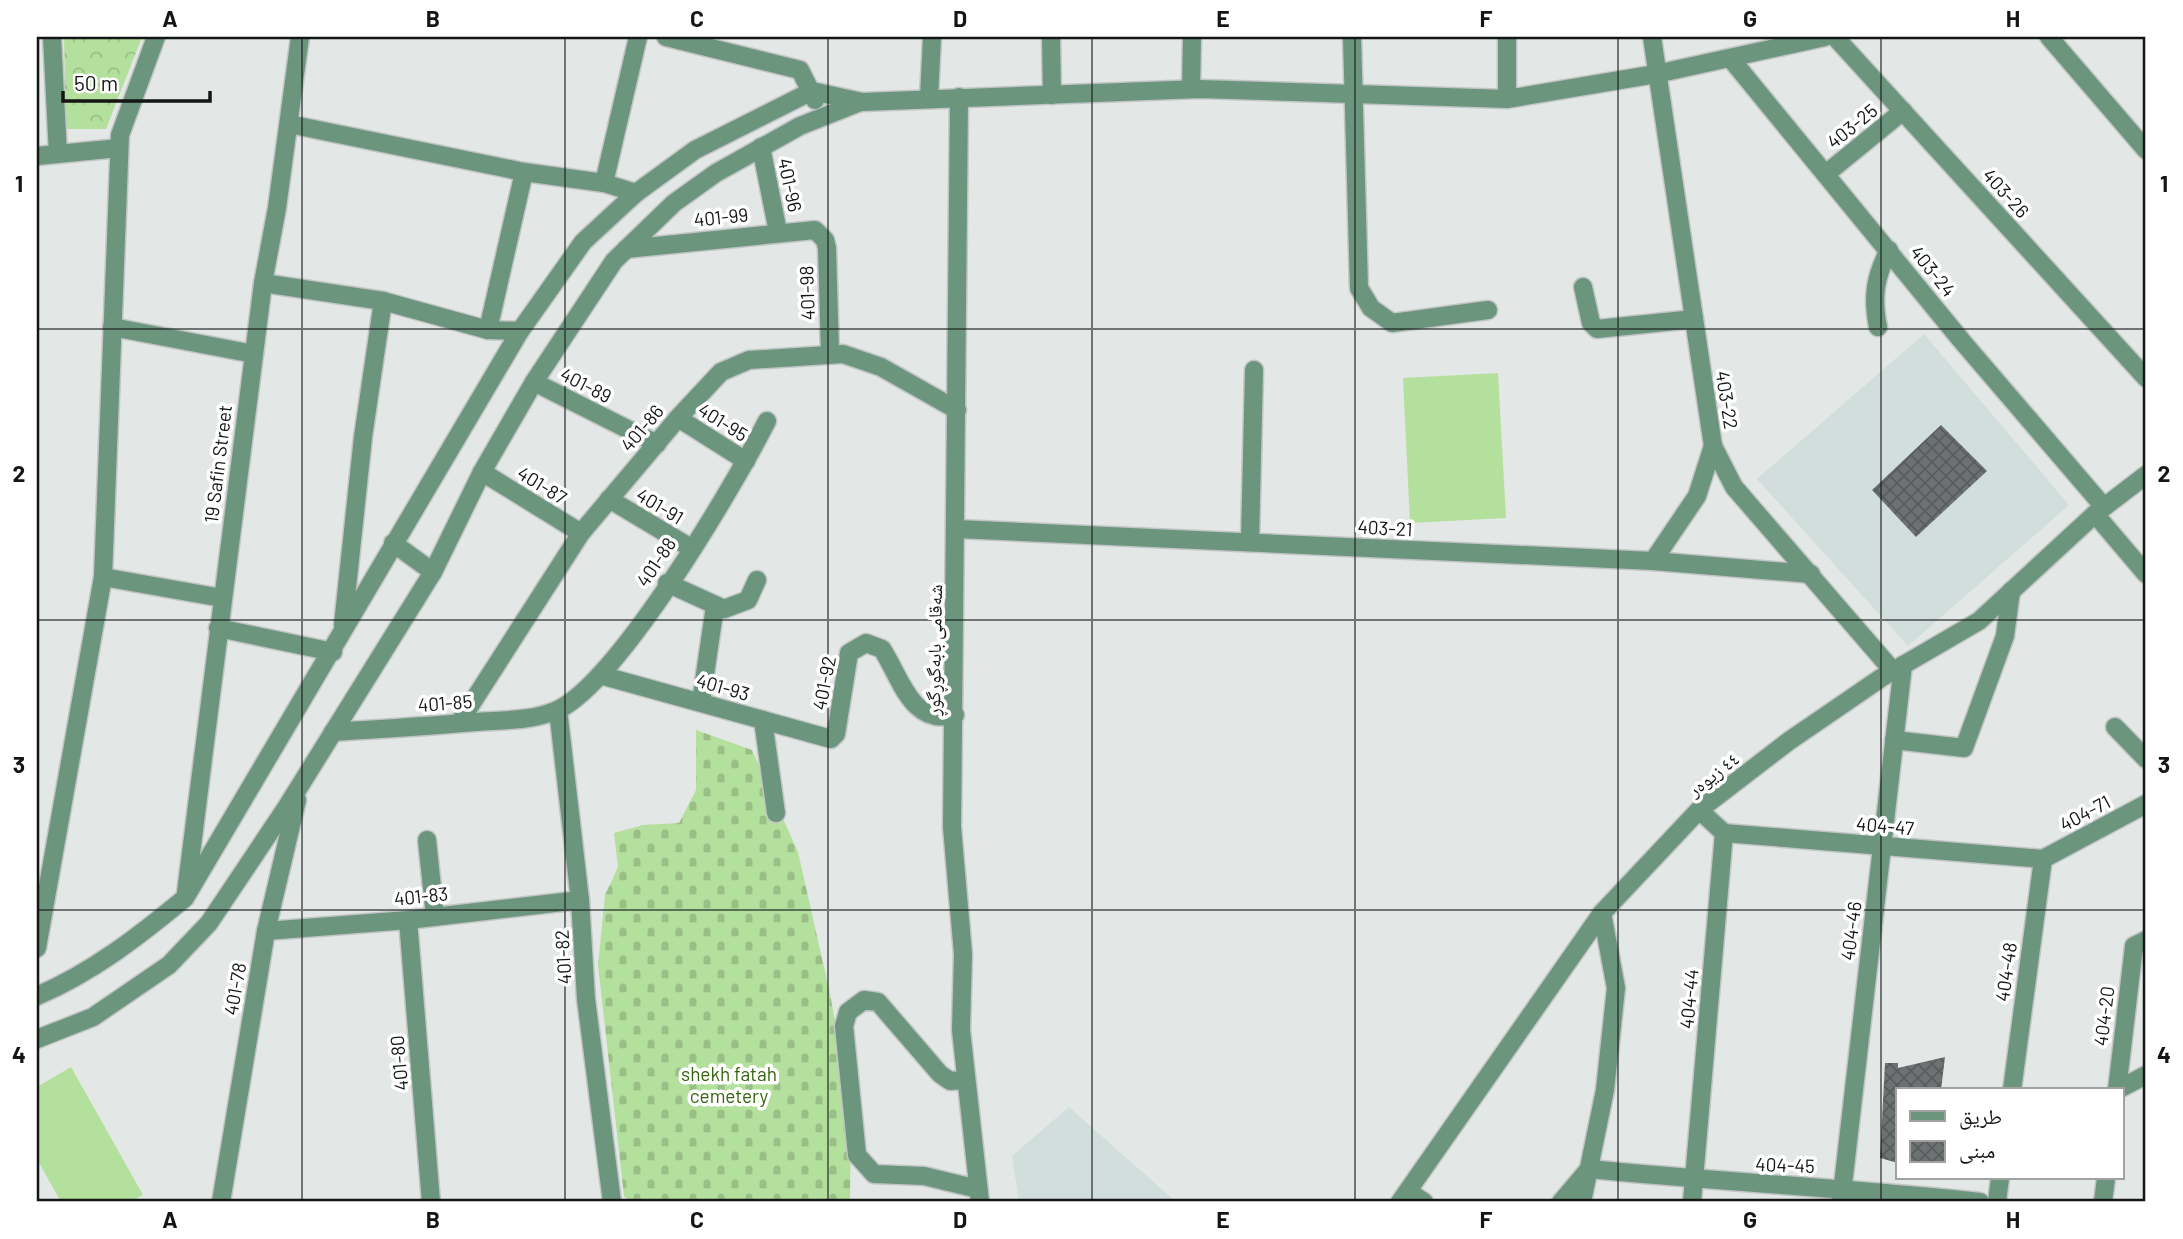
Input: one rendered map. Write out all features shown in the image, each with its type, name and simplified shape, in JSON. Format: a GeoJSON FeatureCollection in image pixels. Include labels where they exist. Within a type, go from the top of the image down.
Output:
{"type":"FeatureCollection","features":[{"type":"Feature","properties":{"kind":"street"},"geometry":{"type":"LineString","coordinates":[[52,37],[58,154]]}},
{"type":"Feature","properties":{"kind":"street"},"geometry":{"type":"LineString","coordinates":[[37,948],[103,577],[120,135],[156,37]]}},
{"type":"Feature","properties":{"kind":"street","name":"19 Safin Street"},"geometry":{"type":"LineString","coordinates":[[185,898],[263,283],[300,37]]}},
{"type":"Feature","properties":{"kind":"street"},"geometry":{"type":"LineString","coordinates":[[604,183],[638,37]]}},
{"type":"Feature","properties":{"kind":"street"},"geometry":{"type":"LineString","coordinates":[[666,37],[800,69],[812,91],[820,116]]}},
{"type":"Feature","properties":{"kind":"street"},"geometry":{"type":"LineString","coordinates":[[929,98],[932,37]]}},
{"type":"Feature","properties":{"kind":"street"},"geometry":{"type":"LineString","coordinates":[[1051,37],[1052,95]]}},
{"type":"Feature","properties":{"kind":"street"},"geometry":{"type":"LineString","coordinates":[[1191,89],[1192,37]]}},
{"type":"Feature","properties":{"kind":"street"},"geometry":{"type":"LineString","coordinates":[[1352,37],[1359,288],[1371,308],[1392,323],[1488,310]]}},
{"type":"Feature","properties":{"kind":"street"},"geometry":{"type":"LineString","coordinates":[[1507,37],[1507,99]]}},
{"type":"Feature","properties":{"kind":"street","name":"403-22"},"geometry":{"type":"LineString","coordinates":[[1652,37],[1713,446],[1734,487],[1898,668]]}},
{"type":"Feature","properties":{"kind":"street"},"geometry":{"type":"LineString","coordinates":[[37,1039],[93,1017],[169,965],[209,923],[433,572],[482,472],[534,382],[614,261],[695,187],[761,147],[820,116],[862,102],[1191,89],[1507,99],[1656,74],[1731,59],[1805,39],[1825,37]]}},
{"type":"Feature","properties":{"kind":"street","name":"403-26"},"geometry":{"type":"LineString","coordinates":[[1835,37],[2146,378]]}},
{"type":"Feature","properties":{"kind":"street"},"geometry":{"type":"LineString","coordinates":[[2049,37],[2146,150]]}},
{"type":"Feature","properties":{"kind":"street","name":"403-24"},"geometry":{"type":"LineString","coordinates":[[1731,59],[1827,173],[2100,511],[2146,574]]}},
{"type":"Feature","properties":{"kind":"street"},"geometry":{"type":"LineString","coordinates":[[37,996],[72,981],[134,940],[185,898],[520,331],[583,242],[636,193],[695,150],[812,91],[862,102]]}},
{"type":"Feature","properties":{"kind":"street","name":"شەقامی بابەگوڕگوڕ"},"geometry":{"type":"LineString","coordinates":[[959,97],[957,529],[952,827],[963,954],[961,1030],[979,1196]]}},
{"type":"Feature","properties":{"kind":"street","name":"403-25"},"geometry":{"type":"LineString","coordinates":[[1827,173],[1903,111]]}},
{"type":"Feature","properties":{"kind":"street"},"geometry":{"type":"LineString","coordinates":[[289,124],[524,172],[604,183],[636,193]]}},
{"type":"Feature","properties":{"kind":"street","name":"401-96"},"geometry":{"type":"LineString","coordinates":[[761,147],[778,232]]}},
{"type":"Feature","properties":{"kind":"street"},"geometry":{"type":"LineString","coordinates":[[37,156],[119,148]]}},
{"type":"Feature","properties":{"kind":"street"},"geometry":{"type":"LineString","coordinates":[[488,330],[524,172]]}},
{"type":"Feature","properties":{"kind":"street","name":"401-99"},"geometry":{"type":"LineString","coordinates":[[626,249],[809,229],[820,234]]}},
{"type":"Feature","properties":{"kind":"street","name":"401-98"},"geometry":{"type":"LineString","coordinates":[[820,234],[827,248],[830,353]]}},
{"type":"Feature","properties":{"kind":"street"},"geometry":{"type":"LineString","coordinates":[[1878,327],[1873,301],[1878,272],[1889,250]]}},
{"type":"Feature","properties":{"kind":"street"},"geometry":{"type":"LineString","coordinates":[[263,283],[383,301],[488,330],[520,331]]}},
{"type":"Feature","properties":{"kind":"street"},"geometry":{"type":"LineString","coordinates":[[1583,287],[1591,323],[1597,330],[1694,319]]}},
{"type":"Feature","properties":{"kind":"street"},"geometry":{"type":"LineString","coordinates":[[343,632],[363,437],[383,301]]}},
{"type":"Feature","properties":{"kind":"street"},"geometry":{"type":"LineString","coordinates":[[112,327],[254,354]]}},
{"type":"Feature","properties":{"kind":"street","name":"401-86"},"geometry":{"type":"LineString","coordinates":[[458,723],[581,533],[713,379],[739,363],[830,353],[869,361],[957,410]]}},
{"type":"Feature","properties":{"kind":"street"},"geometry":{"type":"LineString","coordinates":[[1250,542],[1254,370]]}},
{"type":"Feature","properties":{"kind":"street","name":"401-89"},"geometry":{"type":"LineString","coordinates":[[534,382],[657,444]]}},
{"type":"Feature","properties":{"kind":"street","name":"401-95"},"geometry":{"type":"LineString","coordinates":[[678,418],[746,461]]}},
{"type":"Feature","properties":{"kind":"street","name":"401-88"},"geometry":{"type":"LineString","coordinates":[[558,710],[581,695],[600,675],[667,583],[746,461],[767,421]]}},
{"type":"Feature","properties":{"kind":"street"},"geometry":{"type":"LineString","coordinates":[[1653,561],[1697,496],[1713,446]]}},
{"type":"Feature","properties":{"kind":"street","name":"401-87"},"geometry":{"type":"LineString","coordinates":[[482,472],[581,533]]}},
{"type":"Feature","properties":{"kind":"street","name":"٤٤ زیوەر"},"geometry":{"type":"LineString","coordinates":[[1411,1199],[1602,913],[1699,810],[1789,741],[1898,668],[1979,621],[2100,511],[2146,475]]}},
{"type":"Feature","properties":{"kind":"street","name":"401-91"},"geometry":{"type":"LineString","coordinates":[[609,499],[691,548]]}},
{"type":"Feature","properties":{"kind":"street","name":"403-21"},"geometry":{"type":"LineString","coordinates":[[957,529],[1653,561],[1811,575]]}},
{"type":"Feature","properties":{"kind":"street"},"geometry":{"type":"LineString","coordinates":[[393,543],[433,572]]}},
{"type":"Feature","properties":{"kind":"street"},"geometry":{"type":"LineString","coordinates":[[103,577],[222,598]]}},
{"type":"Feature","properties":{"kind":"street"},"geometry":{"type":"LineString","coordinates":[[667,583],[724,609],[741,605],[752,594],[757,579]]}},
{"type":"Feature","properties":{"kind":"street"},"geometry":{"type":"LineString","coordinates":[[1894,740],[1964,748],[2005,636],[2011,592]]}},
{"type":"Feature","properties":{"kind":"street"},"geometry":{"type":"LineString","coordinates":[[701,702],[715,606]]}},
{"type":"Feature","properties":{"kind":"street"},"geometry":{"type":"LineString","coordinates":[[218,628],[332,652]]}},
{"type":"Feature","properties":{"kind":"street","name":"401-92"},"geometry":{"type":"LineString","coordinates":[[833,738],[849,653],[866,643],[882,649],[917,708],[939,718],[955,715]]}},
{"type":"Feature","properties":{"kind":"street","name":"404-46"},"geometry":{"type":"LineString","coordinates":[[1842,1195],[1894,740],[1898,668]]}},
{"type":"Feature","properties":{"kind":"street","name":"401-93"},"geometry":{"type":"LineString","coordinates":[[600,675],[827,740],[833,738]]}},
{"type":"Feature","properties":{"kind":"street","name":"401-85"},"geometry":{"type":"LineString","coordinates":[[333,732],[532,718],[558,710]]}},
{"type":"Feature","properties":{"kind":"street","name":"401-82"},"geometry":{"type":"LineString","coordinates":[[558,710],[580,900],[586,999],[612,1202]]}},
{"type":"Feature","properties":{"kind":"street"},"geometry":{"type":"LineString","coordinates":[[763,720],[776,813]]}},
{"type":"Feature","properties":{"kind":"street"},"geometry":{"type":"LineString","coordinates":[[2115,727],[2146,759]]}},
{"type":"Feature","properties":{"kind":"street","name":"401-78"},"geometry":{"type":"LineString","coordinates":[[220,1202],[266,930],[300,784]]}},
{"type":"Feature","properties":{"kind":"street","name":"404-71"},"geometry":{"type":"LineString","coordinates":[[2043,859],[2146,804]]}},
{"type":"Feature","properties":{"kind":"street"},"geometry":{"type":"LineString","coordinates":[[1699,810],[1724,833]]}},
{"type":"Feature","properties":{"kind":"street","name":"404-47"},"geometry":{"type":"LineString","coordinates":[[1724,833],[2043,859]]}},
{"type":"Feature","properties":{"kind":"street","name":"404-44"},"geometry":{"type":"LineString","coordinates":[[1692,1202],[1724,833]]}},
{"type":"Feature","properties":{"kind":"street"},"geometry":{"type":"LineString","coordinates":[[427,840],[435,916]]}},
{"type":"Feature","properties":{"kind":"street","name":"404-48"},"geometry":{"type":"LineString","coordinates":[[2012,1088],[2043,859]]}},
{"type":"Feature","properties":{"kind":"street","name":"401-83"},"geometry":{"type":"LineString","coordinates":[[266,930],[408,919],[580,900]]}},
{"type":"Feature","properties":{"kind":"street"},"geometry":{"type":"LineString","coordinates":[[1582,1202],[1605,1090],[1616,988],[1602,913]]}},
{"type":"Feature","properties":{"kind":"street","name":"401-80"},"geometry":{"type":"LineString","coordinates":[[408,919],[431,1202]]}},
{"type":"Feature","properties":{"kind":"street","name":"404-20"},"geometry":{"type":"LineString","coordinates":[[2116,1088],[2140,943]]}},
{"type":"Feature","properties":{"kind":"street"},"geometry":{"type":"LineString","coordinates":[[966,1080],[950,1081],[940,1074],[878,1002],[864,1000],[848,1012],[844,1026],[845,1039],[857,1155],[863,1166],[874,1174],[924,1176],[979,1196]]}},
{"type":"Feature","properties":{"kind":"street"},"geometry":{"type":"LineString","coordinates":[[2120,1088],[2146,1074]]}},
{"type":"Feature","properties":{"kind":"street"},"geometry":{"type":"LineString","coordinates":[[1561,1202],[1589,1169]]}},
{"type":"Feature","properties":{"kind":"street","name":"404-45"},"geometry":{"type":"LineString","coordinates":[[1589,1169],[1842,1195],[1980,1202]]}},
{"type":"Feature","properties":{"kind":"street"},"geometry":{"type":"LineString","coordinates":[[1997,1202],[2000,1180]]}},
{"type":"Feature","properties":{"kind":"street"},"geometry":{"type":"LineString","coordinates":[[2103,1202],[2106,1180]]}},
{"type":"Feature","properties":{"kind":"shaded area"},"geometry":{"type":"Polygon","coordinates":[[[1924,334],[2069,505],[1908,646],[1757,479],[1924,334]]]}},
{"type":"Feature","properties":{"kind":"shaded area"},"geometry":{"type":"Polygon","coordinates":[[[1069,1107],[1176,1202],[1019,1202],[1012,1156],[1069,1107]]]}},
{"type":"Feature","properties":{"kind":"green space"},"geometry":{"type":"Polygon","coordinates":[[[64,37],[142,37],[106,129],[66,129],[64,37]]]}},
{"type":"Feature","properties":{"kind":"green space"},"geometry":{"type":"Polygon","coordinates":[[[1498,373],[1506,518],[1410,523],[1403,378],[1498,373]]]}},
{"type":"Feature","properties":{"kind":"green space","name":"shekh fatah cemetery"},"geometry":{"type":"Polygon","coordinates":[[[696,730],[752,750],[798,852],[830,994],[851,1108],[850,1202],[631,1202],[624,1196],[598,965],[605,895],[618,867],[614,833],[643,825],[679,823],[696,790],[696,730]]]}},
{"type":"Feature","properties":{"kind":"green space"},"geometry":{"type":"Polygon","coordinates":[[[71,1067],[143,1195],[130,1202],[61,1202],[37,1159],[37,1087],[71,1067]]]}},
{"type":"Feature","properties":{"kind":"building"},"geometry":{"type":"Polygon","coordinates":[[[1941,425],[1987,471],[1916,537],[1872,490],[1941,425]]]}},
{"type":"Feature","properties":{"kind":"building"},"geometry":{"type":"Polygon","coordinates":[[[1945,1057],[1941,1088],[1896,1088],[1896,1162],[1880,1158],[1885,1063],[1898,1063],[1898,1068],[1945,1057]]]}}]}
